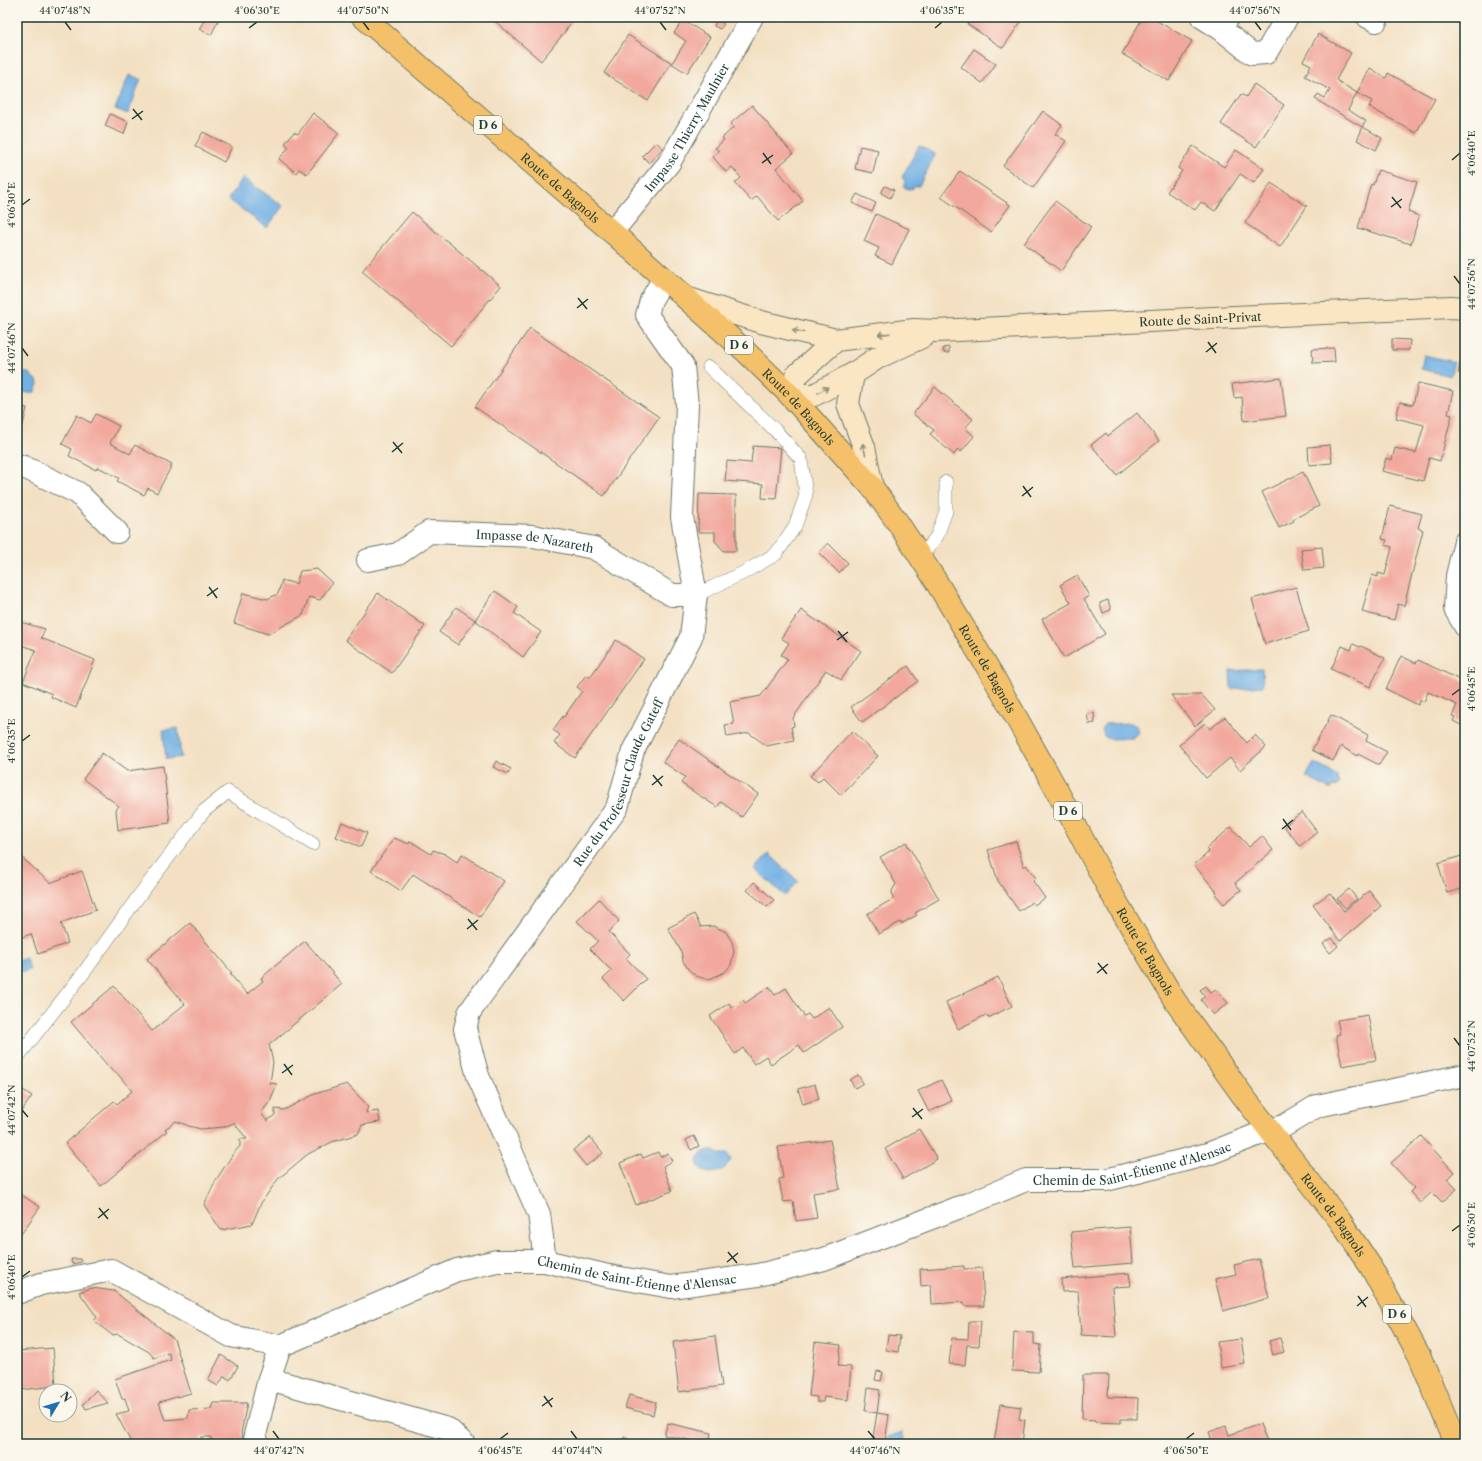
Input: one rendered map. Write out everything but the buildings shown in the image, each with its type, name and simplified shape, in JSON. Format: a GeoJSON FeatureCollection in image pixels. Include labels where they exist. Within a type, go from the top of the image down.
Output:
{"type":"FeatureCollection","features":[{"type":"Feature","properties":{"kind":"main road","name":"Route de Bagnols"},"geometry":{"type":"LineString","coordinates":[[364,17],[612,232],[744,350],[790,395],[872,487],[921,557],[994,678],[1054,785],[1110,891],[1175,1001],[1220,1065],[1341,1222],[1371,1267],[1420,1357],[1456,1444]]}},
{"type":"Feature","properties":{"kind":"street","name":"Impasse Thierry Maulnier"},"geometry":{"type":"LineString","coordinates":[[612,232],[669,163],[752,17]]}},
{"type":"Feature","properties":{"kind":"street"},"geometry":{"type":"LineString","coordinates":[[1202,17],[1224,23],[1252,54],[1266,53],[1287,17]]}},
{"type":"Feature","properties":{"kind":"street","name":"Rue du Professeur Claude Gateff"},"geometry":{"type":"LineString","coordinates":[[545,1262],[539,1214],[478,1076],[465,1029],[469,1013],[616,808],[633,751],[691,637],[696,595],[682,517],[687,405],[683,366],[647,315],[651,300],[664,278]]}},
{"type":"Feature","properties":{"kind":"street"},"geometry":{"type":"LineString","coordinates":[[686,298],[761,322],[847,339]]}},
{"type":"Feature","properties":{"kind":"street","name":"Route de Saint-Privat"},"geometry":{"type":"LineString","coordinates":[[847,339],[914,330],[936,331],[1465,308]]}},
{"type":"Feature","properties":{"kind":"street"},"geometry":{"type":"LineString","coordinates":[[847,339],[797,374],[790,395],[814,395],[877,358],[936,331]]}},
{"type":"Feature","properties":{"kind":"street"},"geometry":{"type":"LineString","coordinates":[[847,339],[858,370],[848,404],[864,447],[872,487]]}},
{"type":"Feature","properties":{"kind":"street"},"geometry":{"type":"LineString","coordinates":[[17,465],[78,493],[117,532]]}},
{"type":"Feature","properties":{"kind":"street","name":"Impasse de Nazareth"},"geometry":{"type":"LineString","coordinates":[[368,560],[398,554],[429,532],[533,536],[594,548],[672,595],[696,595]]}},
{"type":"Feature","properties":{"kind":"street"},"geometry":{"type":"LineString","coordinates":[[1465,542],[1457,576],[1455,609],[1465,626]]}},
{"type":"Feature","properties":{"kind":"street","name":"Chemin de Saint-Étienne d'Alensac"},"geometry":{"type":"LineString","coordinates":[[280,1346],[457,1270],[497,1261],[545,1262],[604,1275],[671,1287],[758,1275],[824,1259],[968,1204],[1026,1180],[1106,1180],[1208,1154],[1284,1126],[1317,1106],[1465,1076]]}},
{"type":"Feature","properties":{"kind":"street"},"geometry":{"type":"LineString","coordinates":[[17,1293],[41,1284],[111,1270],[231,1336],[280,1346],[268,1379],[255,1436],[258,1444]]}},
{"type":"Feature","properties":{"kind":"street"},"geometry":{"type":"LineString","coordinates":[[268,1379],[448,1429],[464,1444]]}},
{"type":"Feature","properties":{"kind":"lane"},"geometry":{"type":"LineString","coordinates":[[696,595],[742,573],[776,554],[795,526],[806,495],[801,459],[775,430],[709,367]]}},
{"type":"Feature","properties":{"kind":"lane"},"geometry":{"type":"LineString","coordinates":[[921,557],[937,536],[946,511],[946,482]]}},
{"type":"Feature","properties":{"kind":"lane"},"geometry":{"type":"LineString","coordinates":[[17,1058],[85,971],[138,897],[204,811],[228,792],[313,844]]}},
{"type":"Feature","properties":{"kind":"water"},"geometry":{"type":"Polygon","coordinates":[[[129,75],[141,79],[128,114],[115,109],[129,75]]]}},
{"type":"Feature","properties":{"kind":"water"},"geometry":{"type":"Polygon","coordinates":[[[919,146],[934,153],[935,155],[919,186],[908,189],[904,187],[905,181],[902,177],[919,146]]]}},
{"type":"Feature","properties":{"kind":"water"},"geometry":{"type":"Polygon","coordinates":[[[243,178],[283,206],[267,228],[228,199],[243,178]]]}},
{"type":"Feature","properties":{"kind":"water"},"geometry":{"type":"Polygon","coordinates":[[[1424,355],[1454,362],[1450,376],[1421,369],[1424,355]]]}},
{"type":"Feature","properties":{"kind":"water"},"geometry":{"type":"Polygon","coordinates":[[[17,370],[31,374],[31,376],[37,380],[38,384],[35,392],[28,393],[17,390],[17,370]]]}},
{"type":"Feature","properties":{"kind":"water"},"geometry":{"type":"Polygon","coordinates":[[[1262,669],[1263,686],[1231,689],[1230,671],[1262,669]]]}},
{"type":"Feature","properties":{"kind":"water"},"geometry":{"type":"Polygon","coordinates":[[[1132,723],[1137,726],[1139,730],[1138,734],[1133,736],[1133,738],[1109,739],[1104,736],[1102,728],[1105,724],[1132,723]]]}},
{"type":"Feature","properties":{"kind":"water"},"geometry":{"type":"Polygon","coordinates":[[[178,728],[181,757],[166,759],[163,730],[178,728]]]}},
{"type":"Feature","properties":{"kind":"water"},"geometry":{"type":"Polygon","coordinates":[[[1314,763],[1338,776],[1338,786],[1332,787],[1331,790],[1306,777],[1314,763]]]}},
{"type":"Feature","properties":{"kind":"water"},"geometry":{"type":"Polygon","coordinates":[[[769,854],[798,881],[785,896],[755,869],[769,854]]]}},
{"type":"Feature","properties":{"kind":"water"},"geometry":{"type":"Polygon","coordinates":[[[26,958],[30,970],[23,972],[17,971],[17,961],[26,958]]]}},
{"type":"Feature","properties":{"kind":"water"},"geometry":{"type":"Polygon","coordinates":[[[712,1150],[718,1154],[727,1154],[731,1159],[729,1164],[720,1171],[709,1173],[704,1171],[700,1168],[697,1162],[701,1153],[712,1150]]]}},
{"type":"Feature","properties":{"kind":"water"},"geometry":{"type":"Polygon","coordinates":[[[902,1432],[906,1444],[891,1444],[888,1437],[902,1432]]]}}]}
